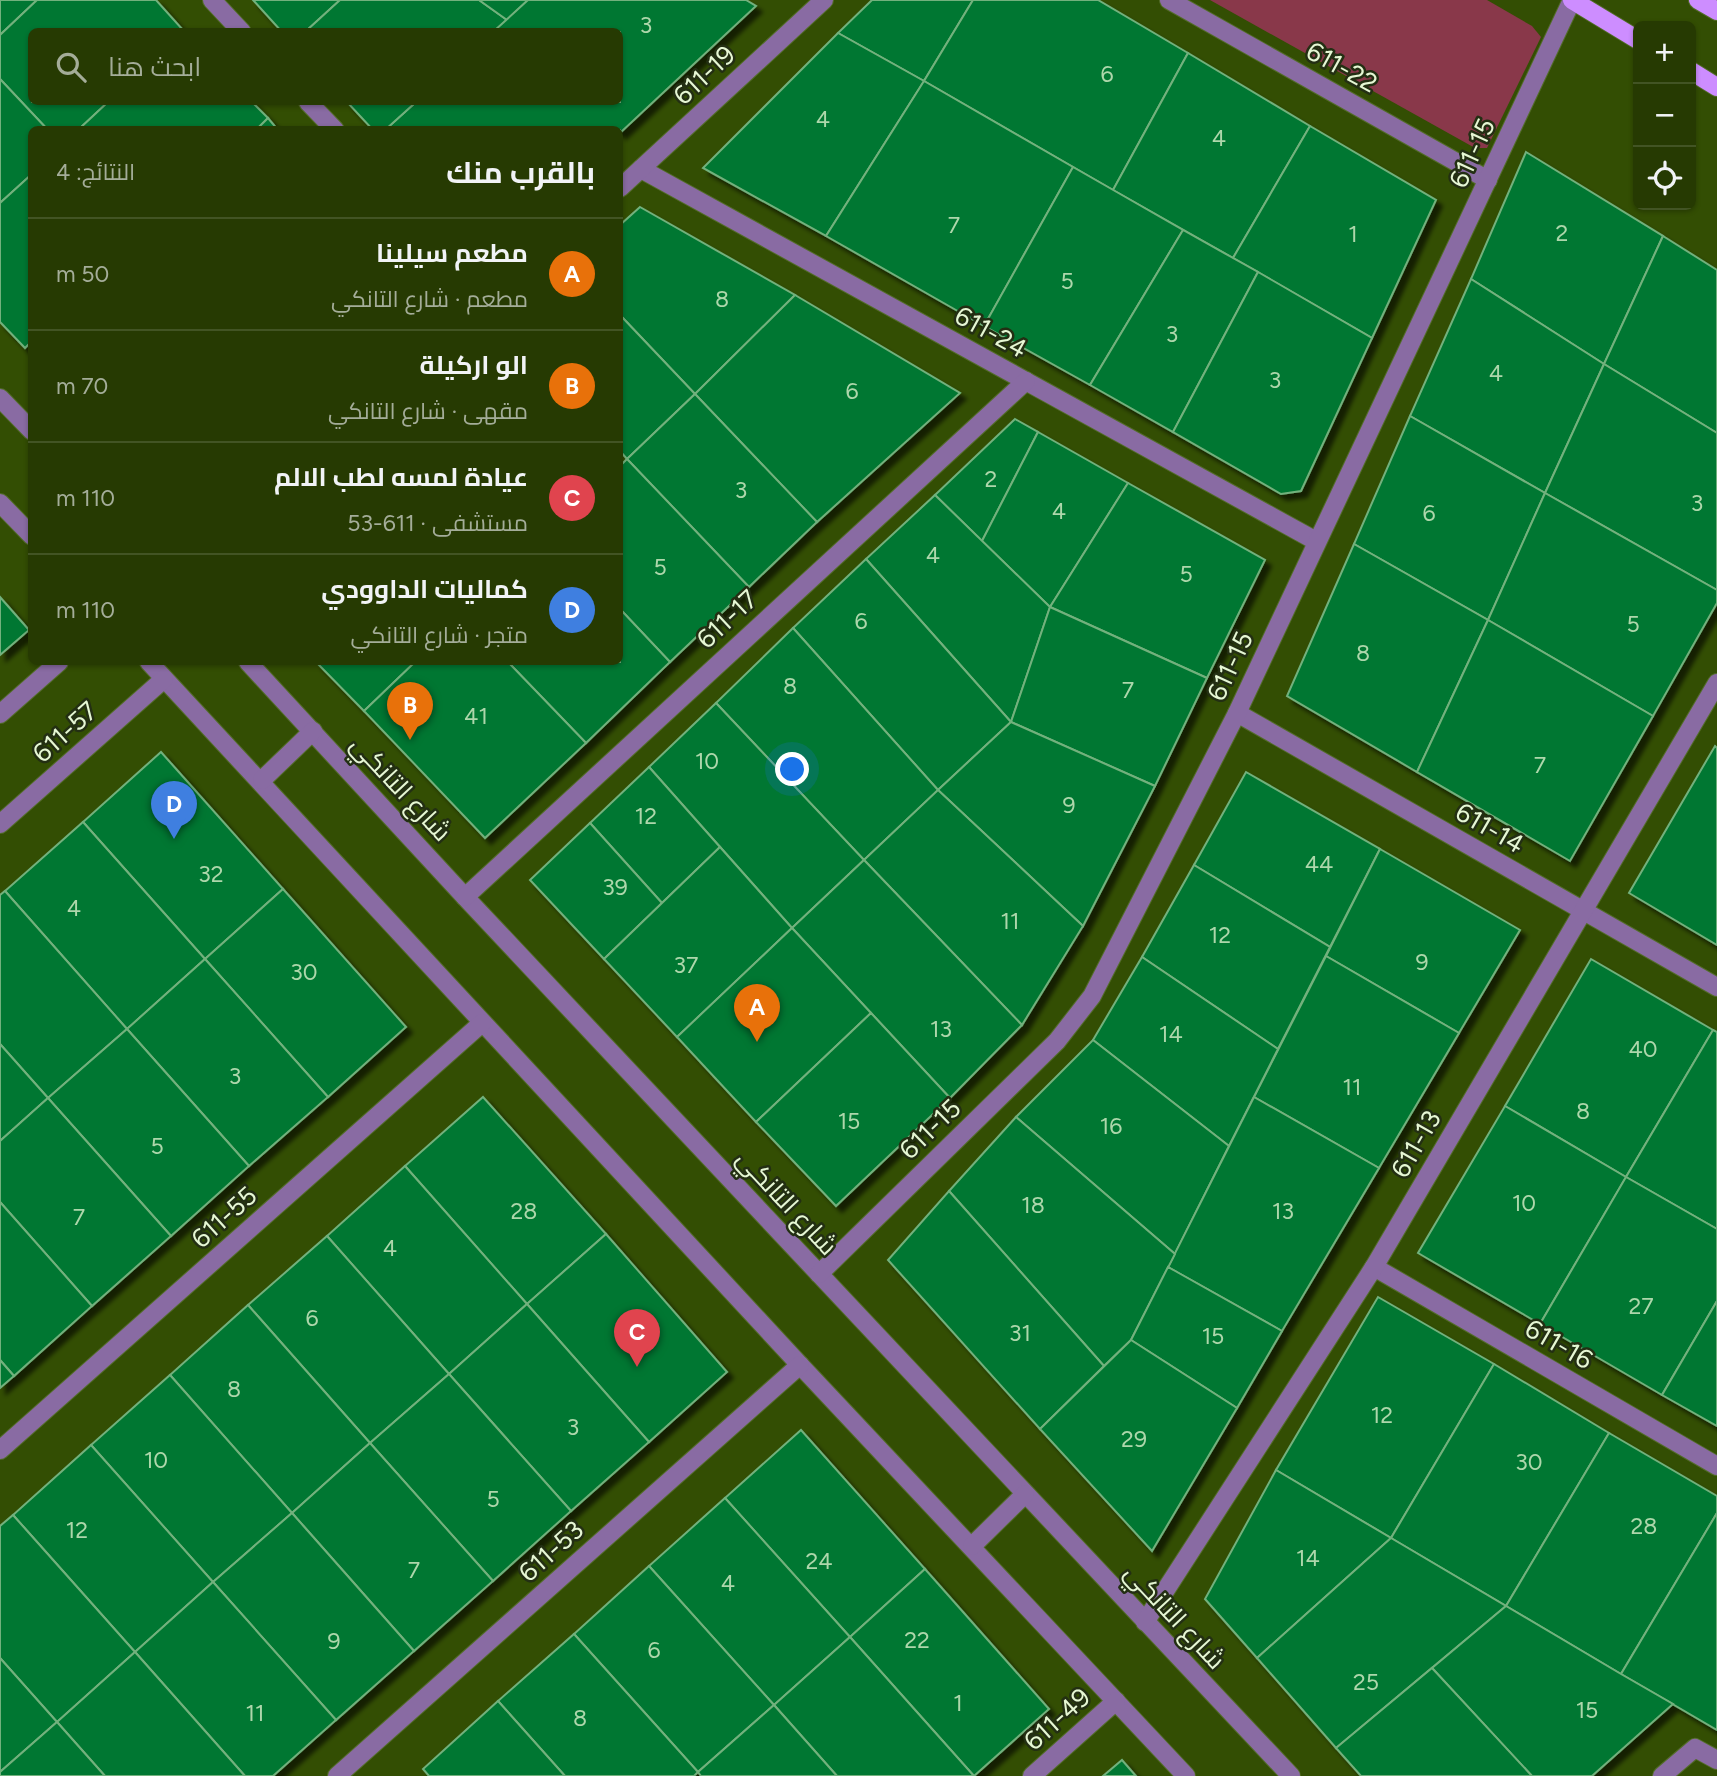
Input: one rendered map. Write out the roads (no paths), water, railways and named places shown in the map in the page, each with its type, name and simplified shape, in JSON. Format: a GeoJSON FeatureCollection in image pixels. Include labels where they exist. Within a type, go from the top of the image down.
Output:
{"type":"FeatureCollection","features":[{"type":"Feature","properties":{"kind":"main road"},"geometry":{"type":"LineString","coordinates":[[1572,0],[1633,37]]}},
{"type":"Feature","properties":{"kind":"main road"},"geometry":{"type":"LineString","coordinates":[[1698,0],[1717,11]]}},
{"type":"Feature","properties":{"kind":"main road"},"geometry":{"type":"LineString","coordinates":[[1696,74],[1717,87]]}},
{"type":"Feature","properties":{"kind":"street"},"geometry":{"type":"LineString","coordinates":[[212,0],[238,28]]}},
{"type":"Feature","properties":{"kind":"street","name":"611-19"},"geometry":{"type":"LineString","coordinates":[[623,185],[824,0]]}},
{"type":"Feature","properties":{"kind":"street","name":"611-22"},"geometry":{"type":"LineString","coordinates":[[1169,0],[1489,180]]}},
{"type":"Feature","properties":{"kind":"street","name":"611-15"},"geometry":{"type":"LineString","coordinates":[[819,1274],[1057,1041],[1092,996],[1237,713],[1572,0]]}},
{"type":"Feature","properties":{"kind":"street"},"geometry":{"type":"LineString","coordinates":[[311,105],[331,126]]}},
{"type":"Feature","properties":{"kind":"street","name":"611-24"},"geometry":{"type":"LineString","coordinates":[[641,169],[1316,541]]}},
{"type":"Feature","properties":{"kind":"street","name":"611-17"},"geometry":{"type":"LineString","coordinates":[[465,897],[1026,381]]}},
{"type":"Feature","properties":{"kind":"street"},"geometry":{"type":"LineString","coordinates":[[0,398],[28,427]]}},
{"type":"Feature","properties":{"kind":"street"},"geometry":{"type":"LineString","coordinates":[[0,503],[28,533]]}},
{"type":"Feature","properties":{"kind":"street"},"geometry":{"type":"LineString","coordinates":[[0,714],[56,665]]}},
{"type":"Feature","properties":{"kind":"street"},"geometry":{"type":"LineString","coordinates":[[152,665],[800,1365],[1186,1776]]}},
{"type":"Feature","properties":{"kind":"street","name":"شارع التانكي"},"geometry":{"type":"LineString","coordinates":[[251,665],[465,897],[1291,1776]]}},
{"type":"Feature","properties":{"kind":"street","name":"611-57"},"geometry":{"type":"LineString","coordinates":[[0,824],[164,679]]}},
{"type":"Feature","properties":{"kind":"street","name":"611-13"},"geometry":{"type":"LineString","coordinates":[[1145,1622],[1374,1267],[1717,683]]}},
{"type":"Feature","properties":{"kind":"street","name":"611-14"},"geometry":{"type":"LineString","coordinates":[[1237,713],[1717,987]]}},
{"type":"Feature","properties":{"kind":"street"},"geometry":{"type":"LineString","coordinates":[[261,780],[313,731]]}},
{"type":"Feature","properties":{"kind":"street","name":"611-55"},"geometry":{"type":"LineString","coordinates":[[0,1450],[482,1023]]}},
{"type":"Feature","properties":{"kind":"street","name":"611-16"},"geometry":{"type":"LineString","coordinates":[[1374,1267],[1717,1466]]}},
{"type":"Feature","properties":{"kind":"street","name":"611-53"},"geometry":{"type":"LineString","coordinates":[[337,1776],[800,1365]]}},
{"type":"Feature","properties":{"kind":"street"},"geometry":{"type":"LineString","coordinates":[[972,1546],[1025,1494]]}},
{"type":"Feature","properties":{"kind":"street","name":"611-49"},"geometry":{"type":"LineString","coordinates":[[1032,1776],[1116,1701]]}},
{"type":"Feature","properties":{"kind":"street"},"geometry":{"type":"LineString","coordinates":[[1662,1776],[1695,1748],[1717,1760]]}},
{"type":"Feature","properties":{"kind":"place","name":"الو اركيلة"},"geometry":{"type":"Point","coordinates":[410,740]}},
{"type":"Feature","properties":{"kind":"place","name":"كماليات الداوودي"},"geometry":{"type":"Point","coordinates":[174,839]}},
{"type":"Feature","properties":{"kind":"place","name":"مطعم سيلينا"},"geometry":{"type":"Point","coordinates":[757,1042]}},
{"type":"Feature","properties":{"kind":"place","name":"عيادة لمسه لطب الالم"},"geometry":{"type":"Point","coordinates":[637,1367]}}]}
